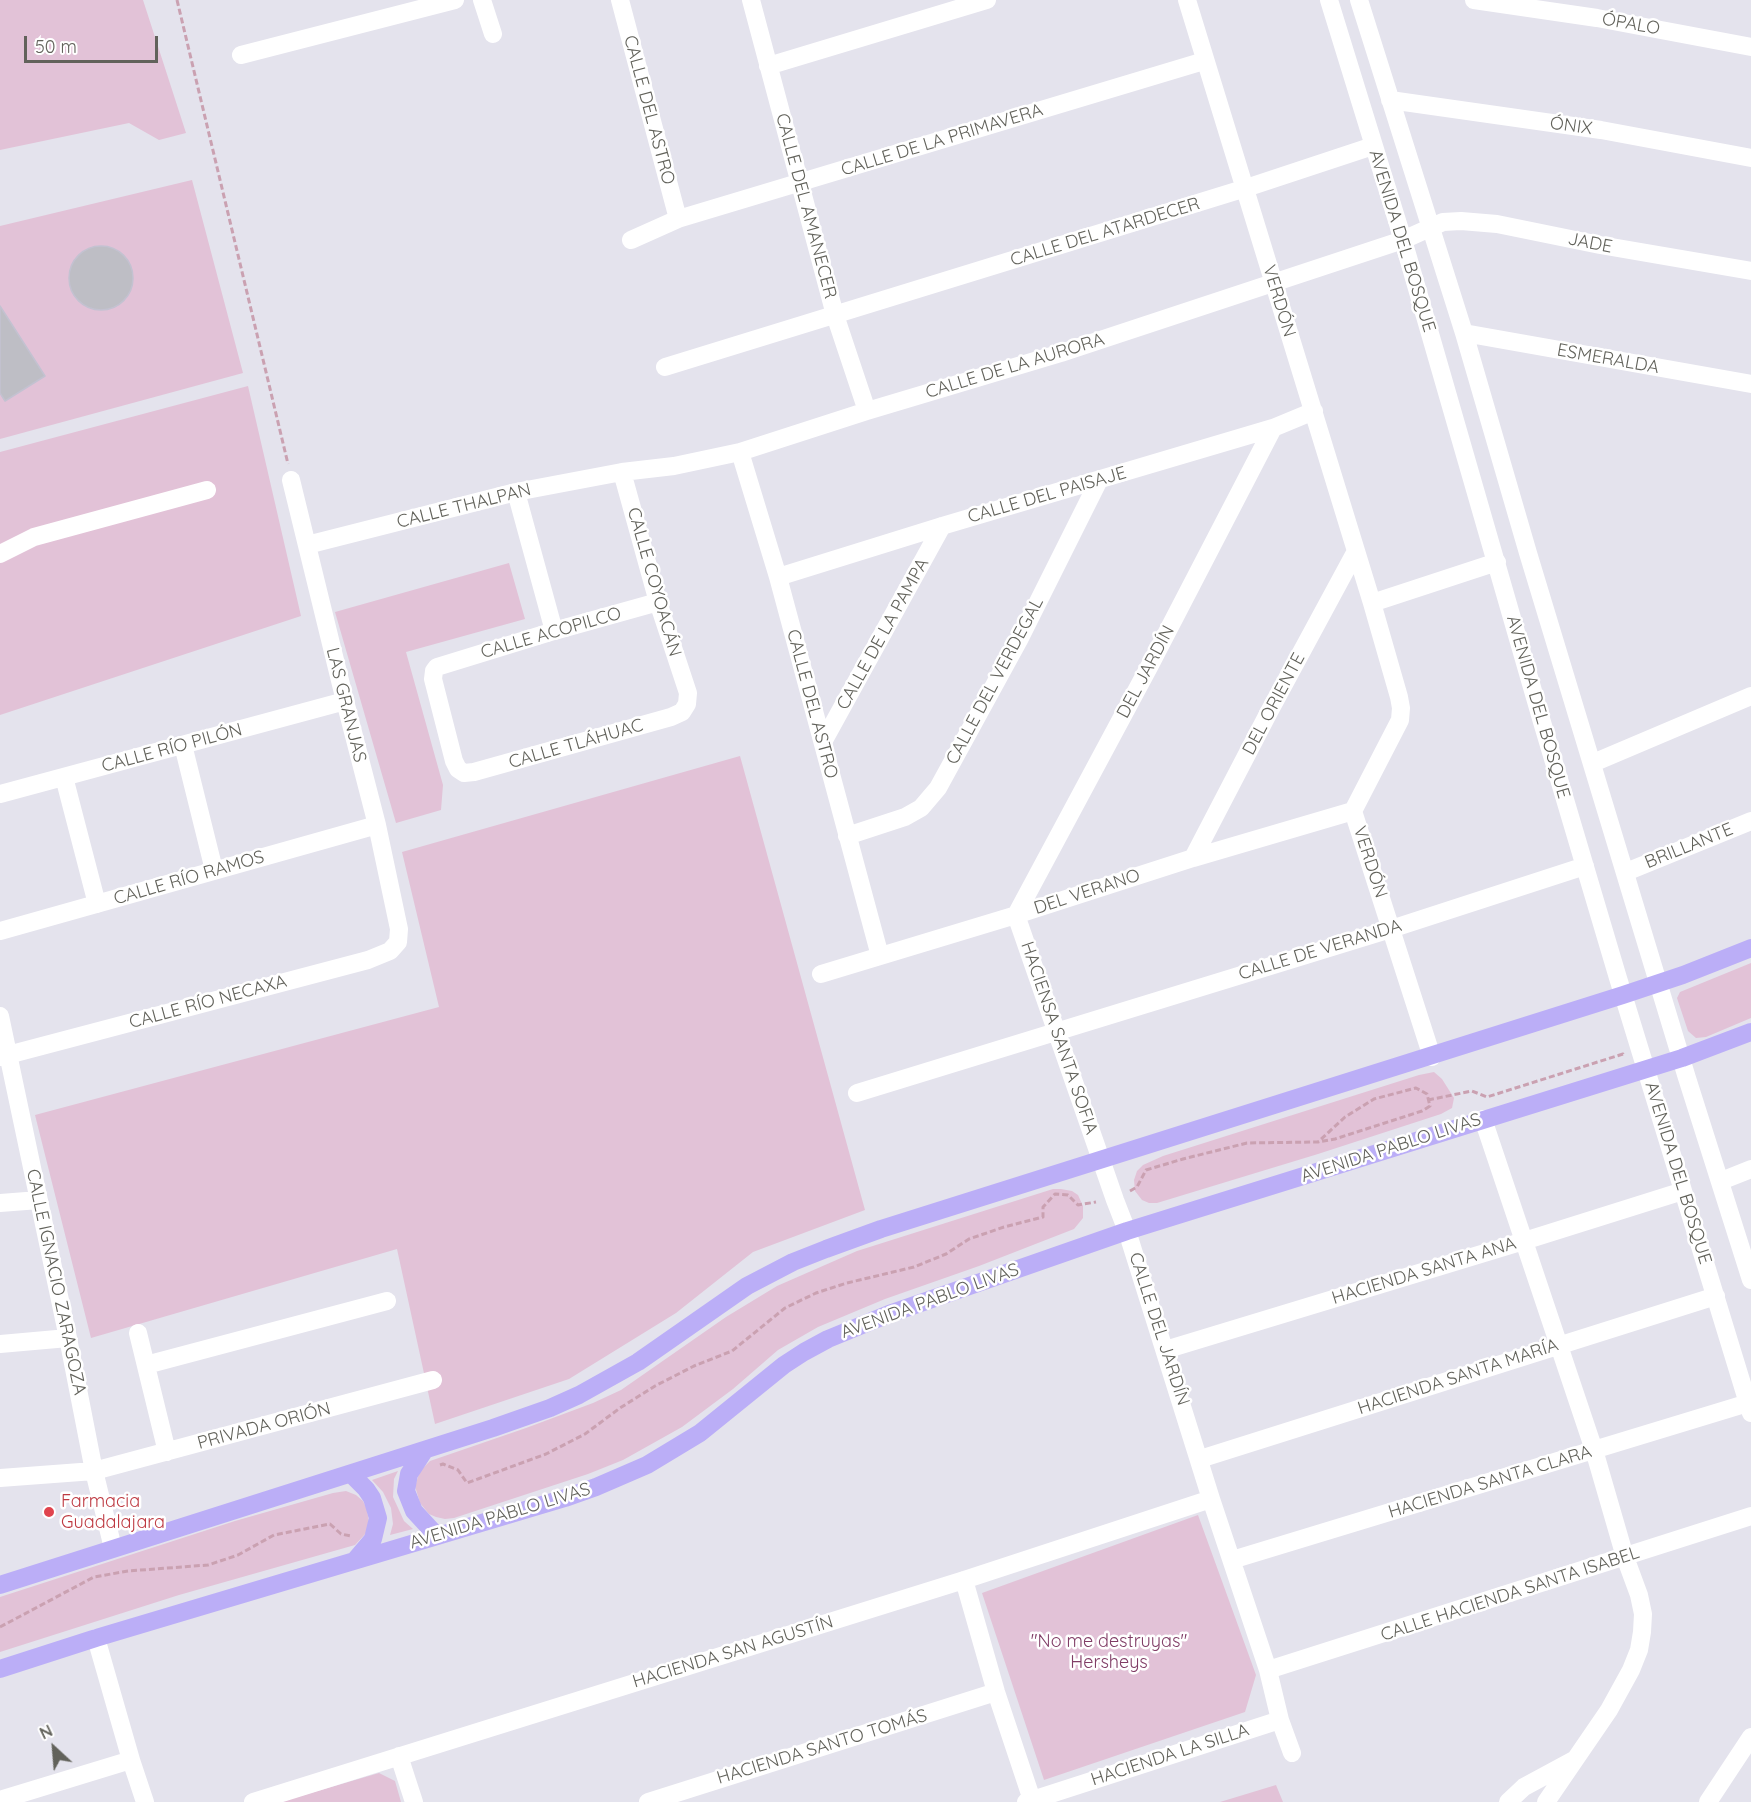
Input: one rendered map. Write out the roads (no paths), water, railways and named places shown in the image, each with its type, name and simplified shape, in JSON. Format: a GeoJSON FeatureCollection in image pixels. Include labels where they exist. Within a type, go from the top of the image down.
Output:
{"type":"FeatureCollection","features":[{"type":"Feature","properties":{"kind":"main road"},"geometry":{"type":"LineString","coordinates":[[0,1585],[503,1425],[579,1395],[638,1362],[747,1286],[793,1262],[880,1229],[1431,1057],[1623,995],[1751,948]]}},
{"type":"Feature","properties":{"kind":"main road","name":"AVENIDA PABLO LIVAS"},"geometry":{"type":"LineString","coordinates":[[0,1670],[96,1638],[565,1498],[647,1465],[700,1433],[784,1365],[828,1339],[857,1326],[1127,1231],[1682,1058],[1751,1032]]}},
{"type":"Feature","properties":{"kind":"main road"},"geometry":{"type":"LineString","coordinates":[[424,1450],[409,1474],[406,1491],[414,1511],[437,1536]]}},
{"type":"Feature","properties":{"kind":"main road"},"geometry":{"type":"LineString","coordinates":[[351,1474],[372,1498],[378,1518],[374,1539],[356,1559]]}},
{"type":"Feature","properties":{"kind":"street"},"geometry":{"type":"LineString","coordinates":[[241,55],[455,0]]}},
{"type":"Feature","properties":{"kind":"street"},"geometry":{"type":"LineString","coordinates":[[482,0],[493,34]]}},
{"type":"Feature","properties":{"kind":"street","name":"CALLE DEL ASTRO"},"geometry":{"type":"LineString","coordinates":[[620,0],[678,219]]}},
{"type":"Feature","properties":{"kind":"street","name":"CALLE DEL AMANECER"},"geometry":{"type":"LineString","coordinates":[[751,0],[835,315],[867,411]]}},
{"type":"Feature","properties":{"kind":"street"},"geometry":{"type":"LineString","coordinates":[[768,66],[987,0]]}},
{"type":"Feature","properties":{"kind":"street","name":"VERDÓN"},"geometry":{"type":"LineString","coordinates":[[1187,0],[1314,411],[1401,708],[1400,720],[1353,811],[1431,1057]]}},
{"type":"Feature","properties":{"kind":"street","name":"AVENIDA DEL BOSQUE"},"geometry":{"type":"LineString","coordinates":[[1329,0],[1403,240],[1623,995],[1637,1071],[1683,1191],[1749,1408]]}},
{"type":"Feature","properties":{"kind":"street","name":"AVENIDA DEL BOSQUE"},"geometry":{"type":"LineString","coordinates":[[1359,0],[1464,333],[1528,553],[1751,1280]]}},
{"type":"Feature","properties":{"kind":"street","name":"ÓPALO"},"geometry":{"type":"LineString","coordinates":[[1474,0],[1597,18],[1751,47]]}},
{"type":"Feature","properties":{"kind":"street","name":"CALLE DE LA PRIMAVERA"},"geometry":{"type":"LineString","coordinates":[[631,240],[678,219],[1204,61]]}},
{"type":"Feature","properties":{"kind":"street","name":"ÓNIX"},"geometry":{"type":"LineString","coordinates":[[1390,100],[1601,130],[1751,158]]}},
{"type":"Feature","properties":{"kind":"street","name":"CALLE DEL ATARDECER"},"geometry":{"type":"LineString","coordinates":[[665,367],[1246,188],[1373,146]]}},
{"type":"Feature","properties":{"kind":"street","name":"JADE"},"geometry":{"type":"LineString","coordinates":[[1403,240],[1443,222],[1497,224],[1600,245],[1751,271]]}},
{"type":"Feature","properties":{"kind":"street","name":"CALLE DE LA AURORA"},"geometry":{"type":"LineString","coordinates":[[622,472],[674,466],[740,452],[1061,353],[1403,240]]}},
{"type":"Feature","properties":{"kind":"street","name":"ESMERALDA"},"geometry":{"type":"LineString","coordinates":[[1464,333],[1751,384]]}},
{"type":"Feature","properties":{"kind":"street","name":"CALLE DEL PAISAJE"},"geometry":{"type":"LineString","coordinates":[[778,577],[1273,428],[1314,411]]}},
{"type":"Feature","properties":{"kind":"street","name":"DEL JARDÍN"},"geometry":{"type":"LineString","coordinates":[[1016,915],[1273,428]]}},
{"type":"Feature","properties":{"kind":"street","name":"CALLE DEL ASTRO"},"geometry":{"type":"LineString","coordinates":[[740,452],[778,577],[880,956]]}},
{"type":"Feature","properties":{"kind":"street","name":"CALLE THALPAN"},"geometry":{"type":"LineString","coordinates":[[307,545],[516,492],[622,472]]}},
{"type":"Feature","properties":{"kind":"street","name":"CALLE COYOACÁN"},"geometry":{"type":"LineString","coordinates":[[622,472],[658,602],[688,693]]}},
{"type":"Feature","properties":{"kind":"street","name":"LAS GRANJAS"},"geometry":{"type":"LineString","coordinates":[[291,480],[377,825],[399,929]]}},
{"type":"Feature","properties":{"kind":"street","name":"CALLE DEL VERDEGAL"},"geometry":{"type":"LineString","coordinates":[[847,836],[905,817],[921,808],[938,788],[1019,640],[1099,480]]}},
{"type":"Feature","properties":{"kind":"street"},"geometry":{"type":"LineString","coordinates":[[0,554],[34,537],[207,490]]}},
{"type":"Feature","properties":{"kind":"street"},"geometry":{"type":"LineString","coordinates":[[516,492],[554,631]]}},
{"type":"Feature","properties":{"kind":"street","name":"CALLE DE LA PAMPA"},"geometry":{"type":"LineString","coordinates":[[823,742],[942,526]]}},
{"type":"Feature","properties":{"kind":"street","name":"DEL ORIENTE"},"geometry":{"type":"LineString","coordinates":[[1193,858],[1356,551]]}},
{"type":"Feature","properties":{"kind":"street"},"geometry":{"type":"LineString","coordinates":[[1372,603],[1497,562]]}},
{"type":"Feature","properties":{"kind":"street","name":"CALLE ACOPILCO"},"geometry":{"type":"LineString","coordinates":[[454,761],[433,679],[437,667],[658,602]]}},
{"type":"Feature","properties":{"kind":"street","name":"CALLE TLÁHUAC"},"geometry":{"type":"LineString","coordinates":[[454,761],[458,769],[464,773],[474,772],[671,717],[682,712],[687,704],[688,693]]}},
{"type":"Feature","properties":{"kind":"street"},"geometry":{"type":"LineString","coordinates":[[1593,763],[1751,696]]}},
{"type":"Feature","properties":{"kind":"street","name":"CALLE RÍO PILÓN"},"geometry":{"type":"LineString","coordinates":[[0,794],[345,701]]}},
{"type":"Feature","properties":{"kind":"street"},"geometry":{"type":"LineString","coordinates":[[183,745],[214,870]]}},
{"type":"Feature","properties":{"kind":"street"},"geometry":{"type":"LineString","coordinates":[[64,777],[97,904]]}},
{"type":"Feature","properties":{"kind":"street","name":"DEL VERANO"},"geometry":{"type":"LineString","coordinates":[[821,974],[1193,858],[1353,811]]}},
{"type":"Feature","properties":{"kind":"street","name":"BRILLANTE"},"geometry":{"type":"LineString","coordinates":[[1626,872],[1751,820]]}},
{"type":"Feature","properties":{"kind":"street","name":"CALLE RÍO RAMOS"},"geometry":{"type":"LineString","coordinates":[[0,931],[377,825]]}},
{"type":"Feature","properties":{"kind":"street","name":"CALLE DE VERANDA"},"geometry":{"type":"LineString","coordinates":[[857,1093],[1585,866]]}},
{"type":"Feature","properties":{"kind":"street","name":"HACIENSA SANTA SOFIA"},"geometry":{"type":"LineString","coordinates":[[1016,915],[1102,1161]]}},
{"type":"Feature","properties":{"kind":"street","name":"CALLE RÍO NECAXA"},"geometry":{"type":"LineString","coordinates":[[4,1056],[368,960],[390,951],[398,942],[399,929]]}},
{"type":"Feature","properties":{"kind":"street","name":"CALLE IGNACIO ZARAGOZA"},"geometry":{"type":"LineString","coordinates":[[0,1016],[4,1056],[39,1200],[94,1471],[113,1548]]}},
{"type":"Feature","properties":{"kind":"street"},"geometry":{"type":"LineString","coordinates":[[1483,1119],[1594,1450],[1625,1557],[1639,1595],[1642,1614],[1639,1650],[1631,1670],[1609,1710],[1546,1802]]}},
{"type":"Feature","properties":{"kind":"street","name":"CALLE DEL JARDÍN"},"geometry":{"type":"LineString","coordinates":[[1102,1161],[1127,1231],[1268,1670],[1280,1720],[1292,1753]]}},
{"type":"Feature","properties":{"kind":"street"},"geometry":{"type":"LineString","coordinates":[[1721,1181],[1751,1169]]}},
{"type":"Feature","properties":{"kind":"street","name":"HACIENDA SANTA ANA"},"geometry":{"type":"LineString","coordinates":[[1165,1350],[1683,1191]]}},
{"type":"Feature","properties":{"kind":"street"},"geometry":{"type":"LineString","coordinates":[[0,1203],[39,1200]]}},
{"type":"Feature","properties":{"kind":"street","name":"HACIENDA SANTA MARÍA"},"geometry":{"type":"LineString","coordinates":[[1200,1459],[1716,1296]]}},
{"type":"Feature","properties":{"kind":"street"},"geometry":{"type":"LineString","coordinates":[[146,1365],[387,1301]]}},
{"type":"Feature","properties":{"kind":"street"},"geometry":{"type":"LineString","coordinates":[[138,1334],[167,1452]]}},
{"type":"Feature","properties":{"kind":"street"},"geometry":{"type":"LineString","coordinates":[[0,1344],[68,1338]]}},
{"type":"Feature","properties":{"kind":"street","name":"PRIVADA ORIÓN"},"geometry":{"type":"LineString","coordinates":[[0,1479],[94,1471],[433,1380]]}},
{"type":"Feature","properties":{"kind":"street","name":"HACIENDA SANTA CLARA"},"geometry":{"type":"LineString","coordinates":[[1232,1560],[1594,1450],[1749,1408]]}},
{"type":"Feature","properties":{"kind":"street","name":"HACIENDA SAN AGUSTÍN"},"geometry":{"type":"LineString","coordinates":[[253,1802],[964,1580],[1212,1500]]}},
{"type":"Feature","properties":{"kind":"street","name":"CALLE HACIENDA SANTA ISABEL"},"geometry":{"type":"LineString","coordinates":[[1268,1670],[1751,1516]]}},
{"type":"Feature","properties":{"kind":"street"},"geometry":{"type":"LineString","coordinates":[[964,1580],[1029,1801]]}},
{"type":"Feature","properties":{"kind":"street"},"geometry":{"type":"LineString","coordinates":[[96,1638],[145,1802]]}},
{"type":"Feature","properties":{"kind":"street","name":"HACIENDA SANTO TOMÁS"},"geometry":{"type":"LineString","coordinates":[[648,1802],[996,1692]]}},
{"type":"Feature","properties":{"kind":"street","name":"HACIENDA LA SILLA"},"geometry":{"type":"LineString","coordinates":[[1029,1801],[1280,1720]]}},
{"type":"Feature","properties":{"kind":"street"},"geometry":{"type":"LineString","coordinates":[[1708,1802],[1751,1737]]}},
{"type":"Feature","properties":{"kind":"street"},"geometry":{"type":"LineString","coordinates":[[399,1756],[414,1802]]}},
{"type":"Feature","properties":{"kind":"street"},"geometry":{"type":"LineString","coordinates":[[0,1800],[131,1760]]}},
{"type":"Feature","properties":{"kind":"street"},"geometry":{"type":"LineString","coordinates":[[1508,1802],[1524,1787],[1575,1760]]}},
{"type":"Feature","properties":{"kind":"place","name":"Farmacia Guadalajara"},"geometry":{"type":"Point","coordinates":[49,1512]}},
{"type":"Feature","properties":{"kind":"park label","name":"\"No me destruyas\" Hersheys"},"geometry":{"type":"Point","coordinates":[1109,1652]}}]}
